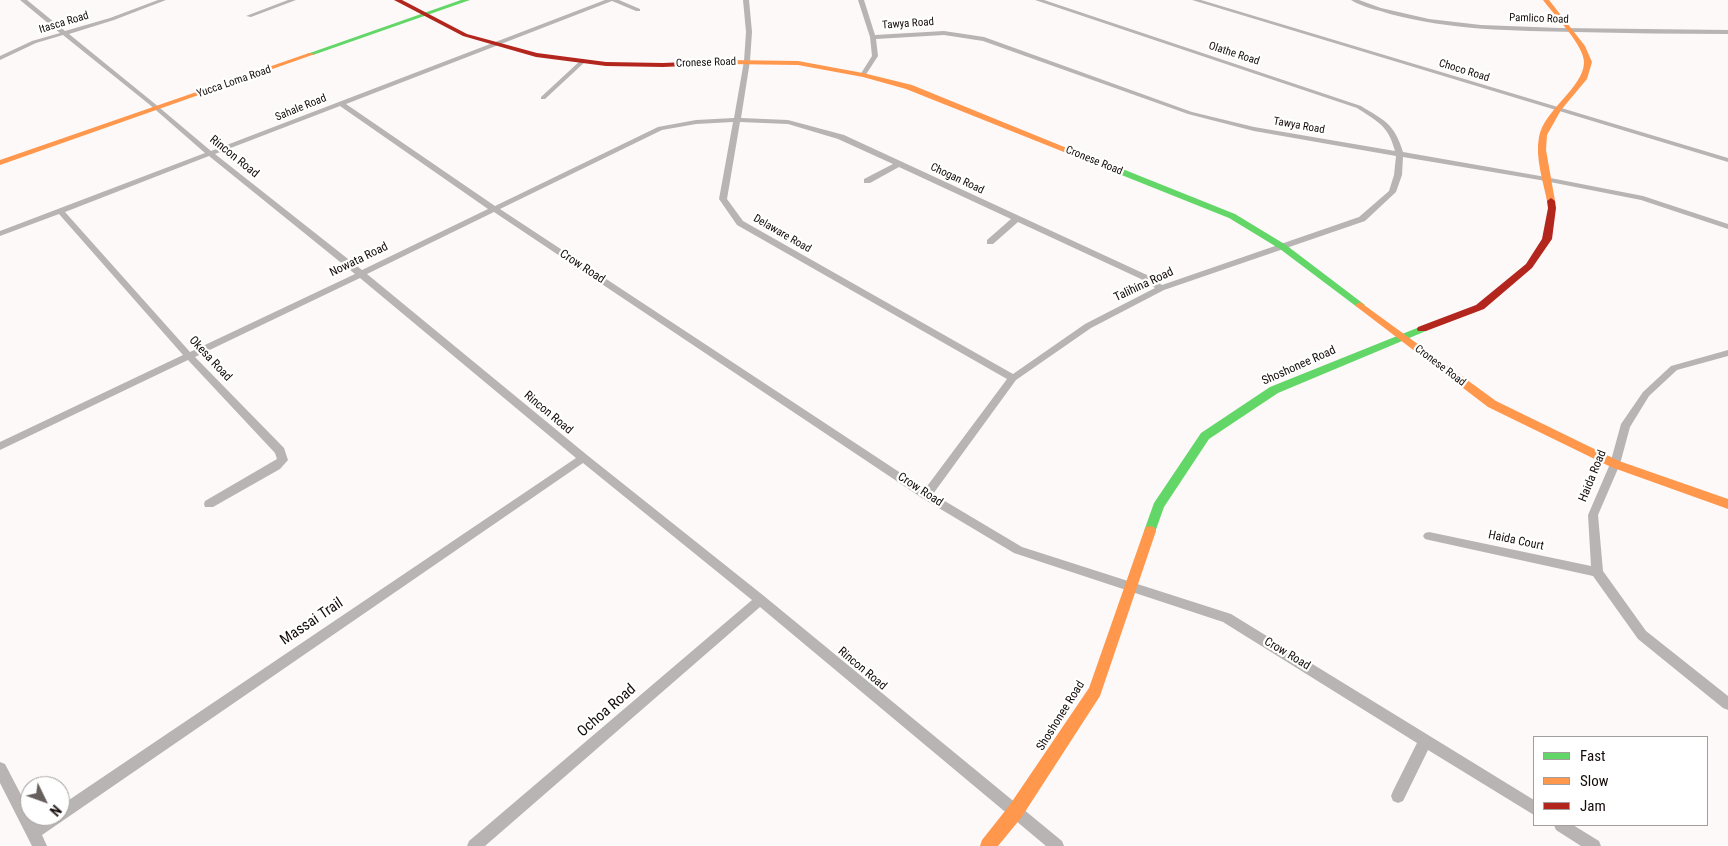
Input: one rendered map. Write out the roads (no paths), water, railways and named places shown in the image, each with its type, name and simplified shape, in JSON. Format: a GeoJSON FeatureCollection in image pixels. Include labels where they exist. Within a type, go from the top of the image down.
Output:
{"type":"FeatureCollection","features":[{"type":"Feature","properties":{"kind":"street","name":"Rincon Road"},"geometry":{"type":"LineString","coordinates":[[23,0],[157,108],[210,154],[361,274],[583,458],[760,600],[1057,846]]}},
{"type":"Feature","properties":{"kind":"street","name":"Itasca Road"},"geometry":{"type":"LineString","coordinates":[[0,58],[34,42],[64,34],[163,0]]}},
{"type":"Feature","properties":{"kind":"street"},"geometry":{"type":"LineString","coordinates":[[249,16],[294,0]]}},
{"type":"Feature","properties":{"kind":"street","name":"Cronese Road"},"geometry":{"type":"LineString","coordinates":[[397,0],[465,35],[495,45],[536,54],[583,61],[663,65],[747,61],[798,63],[863,75],[909,87],[1232,216],[1283,247],[1492,404],[1614,464],[1728,504]]}},
{"type":"Feature","properties":{"kind":"street","name":"Yucca Loma Road"},"geometry":{"type":"LineString","coordinates":[[0,163],[467,0]]}},
{"type":"Feature","properties":{"kind":"street"},"geometry":{"type":"LineString","coordinates":[[612,0],[638,10]]}},
{"type":"Feature","properties":{"kind":"street","name":"Sahale Road"},"geometry":{"type":"LineString","coordinates":[[0,234],[341,102],[612,0]]}},
{"type":"Feature","properties":{"kind":"street","name":"Delaware Road"},"geometry":{"type":"LineString","coordinates":[[746,0],[749,32],[747,61],[735,120],[723,199],[740,223],[1014,378]]}},
{"type":"Feature","properties":{"kind":"street"},"geometry":{"type":"LineString","coordinates":[[861,0],[873,37],[875,56],[863,75]]}},
{"type":"Feature","properties":{"kind":"street","name":"Olathe Road"},"geometry":{"type":"LineString","coordinates":[[1038,0],[1359,107],[1387,125],[1396,141],[1400,155]]}},
{"type":"Feature","properties":{"kind":"street","name":"Choco Road"},"geometry":{"type":"LineString","coordinates":[[1195,0],[1728,160]]}},
{"type":"Feature","properties":{"kind":"street","name":"Pamlico Road"},"geometry":{"type":"LineString","coordinates":[[1354,0],[1371,7],[1417,19],[1477,27],[1659,33],[1728,32]]}},
{"type":"Feature","properties":{"kind":"street","name":"Shoshonee Road"},"geometry":{"type":"LineString","coordinates":[[988,846],[1015,812],[1095,691],[1158,506],[1205,436],[1274,390],[1480,307],[1529,266],[1547,239],[1552,208],[1542,150],[1543,135],[1588,68],[1586,54],[1546,0]]}},
{"type":"Feature","properties":{"kind":"street","name":"Tawya Road"},"geometry":{"type":"LineString","coordinates":[[873,37],[944,33],[984,39],[1190,113],[1254,129],[1548,179],[1643,198],[1728,227]]}},
{"type":"Feature","properties":{"kind":"street"},"geometry":{"type":"LineString","coordinates":[[543,98],[583,61]]}},
{"type":"Feature","properties":{"kind":"street","name":"Crow Road"},"geometry":{"type":"LineString","coordinates":[[341,102],[494,209],[926,494],[1018,550],[1227,618],[1533,807]]}},
{"type":"Feature","properties":{"kind":"street","name":"Chogan Road"},"geometry":{"type":"LineString","coordinates":[[735,120],[788,122],[841,136],[1144,277],[1161,288]]}},
{"type":"Feature","properties":{"kind":"street","name":"Nowata Road"},"geometry":{"type":"LineString","coordinates":[[0,446],[361,274],[660,128],[696,122],[735,120]]}},
{"type":"Feature","properties":{"kind":"street","name":"Talihina Road"},"geometry":{"type":"LineString","coordinates":[[926,494],[1014,378],[1088,326],[1161,288],[1362,218],[1392,192],[1398,174],[1400,155]]}},
{"type":"Feature","properties":{"kind":"street"},"geometry":{"type":"LineString","coordinates":[[867,181],[898,164]]}},
{"type":"Feature","properties":{"kind":"street","name":"Okesa Road"},"geometry":{"type":"LineString","coordinates":[[60,211],[188,355],[280,451],[283,460],[276,466],[209,504]]}},
{"type":"Feature","properties":{"kind":"street"},"geometry":{"type":"LineString","coordinates":[[990,242],[1017,218]]}},
{"type":"Feature","properties":{"kind":"street","name":"Haida Road"},"geometry":{"type":"LineString","coordinates":[[1597,572],[1592,515],[1614,464],[1626,427],[1646,394],[1674,368],[1728,353]]}},
{"type":"Feature","properties":{"kind":"street","name":"Massai Trail"},"geometry":{"type":"LineString","coordinates":[[70,807],[583,458]]}},
{"type":"Feature","properties":{"kind":"street","name":"Haida Court"},"geometry":{"type":"LineString","coordinates":[[1429,536],[1597,572]]}},
{"type":"Feature","properties":{"kind":"street"},"geometry":{"type":"LineString","coordinates":[[1597,572],[1642,635],[1728,704]]}},
{"type":"Feature","properties":{"kind":"street","name":"Ochoa Road"},"geometry":{"type":"LineString","coordinates":[[474,846],[760,600]]}},
{"type":"Feature","properties":{"kind":"street"},"geometry":{"type":"LineString","coordinates":[[1398,796],[1426,740]]}},
{"type":"Feature","properties":{"kind":"street"},"geometry":{"type":"LineString","coordinates":[[0,769],[40,846]]}},
{"type":"Feature","properties":{"kind":"street"},"geometry":{"type":"LineString","coordinates":[[33,832],[42,826]]}},
{"type":"Feature","properties":{"kind":"street"},"geometry":{"type":"LineString","coordinates":[[1563,826],[1594,846]]}}]}
